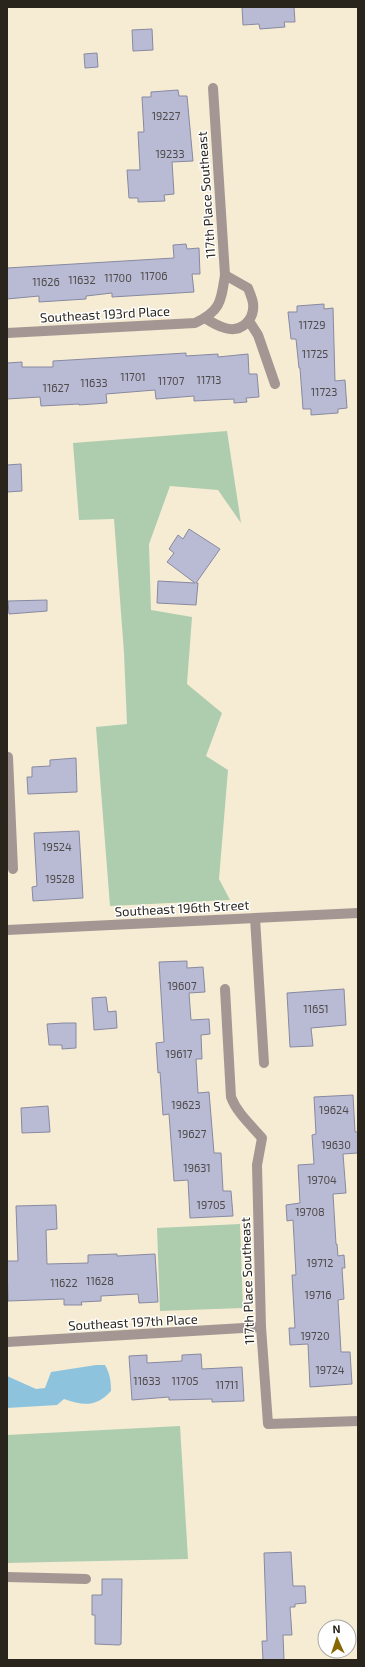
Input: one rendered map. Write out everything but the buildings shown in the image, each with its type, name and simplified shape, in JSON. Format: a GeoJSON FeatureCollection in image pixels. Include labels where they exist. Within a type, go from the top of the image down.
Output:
{"type":"FeatureCollection","features":[{"type":"Feature","properties":{"kind":"street","name":"117th Place Southeast"},"geometry":{"type":"LineString","coordinates":[[213,88],[224,275],[221,300]]}},
{"type":"Feature","properties":{"kind":"street"},"geometry":{"type":"LineString","coordinates":[[204,318],[226,329],[241,328],[249,321],[253,305],[248,288],[224,275]]}},
{"type":"Feature","properties":{"kind":"street","name":"Southeast 193rd Place"},"geometry":{"type":"LineString","coordinates":[[7,333],[195,323],[212,313],[221,300]]}},
{"type":"Feature","properties":{"kind":"street"},"geometry":{"type":"LineString","coordinates":[[249,321],[258,335],[275,384]]}},
{"type":"Feature","properties":{"kind":"street"},"geometry":{"type":"LineString","coordinates":[[8,757],[9,810],[13,869]]}},
{"type":"Feature","properties":{"kind":"street","name":"Southeast 196th Street"},"geometry":{"type":"LineString","coordinates":[[7,930],[358,913]]}},
{"type":"Feature","properties":{"kind":"street"},"geometry":{"type":"LineString","coordinates":[[255,918],[264,1063]]}},
{"type":"Feature","properties":{"kind":"street","name":"117th Place Southeast"},"geometry":{"type":"LineString","coordinates":[[225,989],[231,1097],[234,1105],[240,1113],[262,1138],[256,1165],[261,1327],[268,1424],[358,1421]]}},
{"type":"Feature","properties":{"kind":"street","name":"Southeast 197th Place"},"geometry":{"type":"LineString","coordinates":[[7,1342],[261,1327]]}},
{"type":"Feature","properties":{"kind":"street"},"geometry":{"type":"LineString","coordinates":[[7,1577],[86,1579]]}},
{"type":"Feature","properties":{"kind":"green space"},"geometry":{"type":"Polygon","coordinates":[[[227,431],[241,523],[218,490],[170,486],[149,544],[151,610],[192,617],[187,684],[222,713],[206,756],[228,770],[219,879],[230,900],[110,906],[96,727],[127,724],[124,653],[114,519],[79,520],[73,443],[227,431]]]}},
{"type":"Feature","properties":{"kind":"green space"},"geometry":{"type":"Polygon","coordinates":[[[240,1224],[243,1308],[160,1311],[157,1228],[240,1224]]]}},
{"type":"Feature","properties":{"kind":"green space"},"geometry":{"type":"Polygon","coordinates":[[[180,1426],[188,1559],[7,1563],[7,1435],[180,1426]]]}},
{"type":"Feature","properties":{"kind":"water"},"geometry":{"type":"Polygon","coordinates":[[[105,1365],[110,1381],[111,1391],[100,1400],[89,1404],[84,1404],[64,1399],[57,1405],[7,1408],[7,1376],[36,1389],[45,1388],[51,1372],[105,1365]]]}}]}
